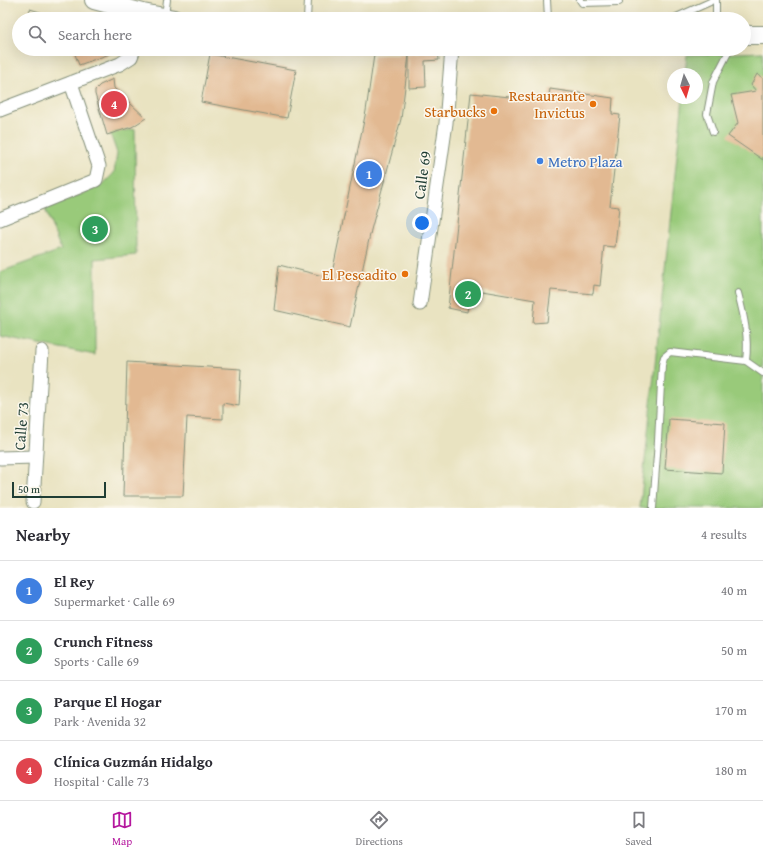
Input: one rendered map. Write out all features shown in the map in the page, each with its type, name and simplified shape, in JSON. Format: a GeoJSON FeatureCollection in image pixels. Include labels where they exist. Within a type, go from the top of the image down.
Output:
{"type":"FeatureCollection","features":[{"type":"Feature","properties":{"kind":"main road"},"geometry":{"type":"LineString","coordinates":[[94,0],[130,12]]}},
{"type":"Feature","properties":{"kind":"main road"},"geometry":{"type":"LineString","coordinates":[[751,36],[763,35]]}},
{"type":"Feature","properties":{"kind":"street"},"geometry":{"type":"LineString","coordinates":[[0,110],[120,64],[131,56]]}},
{"type":"Feature","properties":{"kind":"street","name":"Calle 69"},"geometry":{"type":"LineString","coordinates":[[420,304],[446,123],[451,56]]}},
{"type":"Feature","properties":{"kind":"street"},"geometry":{"type":"LineString","coordinates":[[0,219],[96,180],[99,166],[71,83]]}},
{"type":"Feature","properties":{"kind":"street","name":"Calle 73"},"geometry":{"type":"LineString","coordinates":[[33,502],[42,351]]}},
{"type":"Feature","properties":{"kind":"street"},"geometry":{"type":"LineString","coordinates":[[0,458],[35,457]]}},
{"type":"Feature","properties":{"kind":"lane"},"geometry":{"type":"LineString","coordinates":[[307,12],[308,0]]}},
{"type":"Feature","properties":{"kind":"lane"},"geometry":{"type":"LineString","coordinates":[[547,0],[548,12]]}},
{"type":"Feature","properties":{"kind":"lane"},"geometry":{"type":"LineString","coordinates":[[580,0],[582,3],[619,2]]}},
{"type":"Feature","properties":{"kind":"lane"},"geometry":{"type":"LineString","coordinates":[[688,12],[712,0]]}},
{"type":"Feature","properties":{"kind":"lane"},"geometry":{"type":"LineString","coordinates":[[716,0],[716,12]]}},
{"type":"Feature","properties":{"kind":"lane"},"geometry":{"type":"LineString","coordinates":[[713,132],[707,114],[713,82],[726,56]]}},
{"type":"Feature","properties":{"kind":"lane"},"geometry":{"type":"LineString","coordinates":[[738,293],[748,346],[746,361]]}},
{"type":"Feature","properties":{"kind":"lane"},"geometry":{"type":"LineString","coordinates":[[653,508],[662,365],[664,357],[670,352],[746,361],[763,373]]}},
{"type":"Feature","properties":{"kind":"green space"},"geometry":{"type":"Polygon","coordinates":[[[751,52],[763,52],[763,508],[640,508],[682,104],[703,104],[703,68],[686,68],[687,56],[751,56],[751,52]]]}},
{"type":"Feature","properties":{"kind":"green space"},"geometry":{"type":"Polygon","coordinates":[[[135,129],[136,255],[95,259],[95,355],[0,336],[0,272],[61,250],[45,209],[101,186],[114,173],[117,153],[110,133],[135,129]]]}},
{"type":"Feature","properties":{"kind":"building"},"geometry":{"type":"Polygon","coordinates":[[[30,9],[40,12],[29,12],[30,9]]]}},
{"type":"Feature","properties":{"kind":"building"},"geometry":{"type":"Polygon","coordinates":[[[76,56],[104,56],[79,65],[76,56]]]}},
{"type":"Feature","properties":{"kind":"building"},"geometry":{"type":"Polygon","coordinates":[[[210,56],[221,56],[296,70],[287,118],[201,102],[210,56]]]}},
{"type":"Feature","properties":{"kind":"building"},"geometry":{"type":"Polygon","coordinates":[[[374,56],[409,56],[401,119],[371,230],[350,327],[274,310],[279,265],[331,278],[366,111],[374,56]]]}},
{"type":"Feature","properties":{"kind":"building"},"geometry":{"type":"Polygon","coordinates":[[[409,56],[439,56],[439,60],[425,61],[426,87],[409,88],[409,56]]]}},
{"type":"Feature","properties":{"kind":"building"},"geometry":{"type":"Polygon","coordinates":[[[757,74],[763,78],[763,160],[728,136],[738,123],[731,95],[756,91],[751,85],[757,74]]]}},
{"type":"Feature","properties":{"kind":"building"},"geometry":{"type":"Polygon","coordinates":[[[113,79],[114,88],[146,118],[132,127],[107,135],[95,90],[100,85],[113,79]]]}},
{"type":"Feature","properties":{"kind":"building","name":"Metro Plaza"},"geometry":{"type":"Polygon","coordinates":[[[550,89],[613,98],[612,114],[620,115],[610,206],[619,207],[615,247],[604,246],[600,286],[594,285],[593,294],[551,290],[547,322],[533,323],[535,300],[482,291],[482,295],[470,293],[467,312],[448,308],[471,93],[548,101],[550,89]]]}},
{"type":"Feature","properties":{"kind":"building"},"geometry":{"type":"Polygon","coordinates":[[[127,362],[241,369],[239,406],[223,403],[223,419],[187,417],[183,496],[123,496],[127,362]]]}},
{"type":"Feature","properties":{"kind":"building"},"geometry":{"type":"Polygon","coordinates":[[[669,419],[725,423],[722,473],[665,469],[669,419]]]}},
{"type":"Feature","properties":{"kind":"place","name":"Clínica Guzmán Hidalgo"},"geometry":{"type":"Point","coordinates":[114,104]}},
{"type":"Feature","properties":{"kind":"place","name":"Restaurante Invictus"},"geometry":{"type":"Point","coordinates":[593,104]}},
{"type":"Feature","properties":{"kind":"place","name":"Starbucks"},"geometry":{"type":"Point","coordinates":[494,111]}},
{"type":"Feature","properties":{"kind":"place","name":"Metro Plaza"},"geometry":{"type":"Point","coordinates":[540,161]}},
{"type":"Feature","properties":{"kind":"place","name":"El Rey"},"geometry":{"type":"Point","coordinates":[369,174]}},
{"type":"Feature","properties":{"kind":"place","name":"Parque El Hogar"},"geometry":{"type":"Point","coordinates":[95,229]}},
{"type":"Feature","properties":{"kind":"place","name":"El Pescadito"},"geometry":{"type":"Point","coordinates":[405,274]}},
{"type":"Feature","properties":{"kind":"place","name":"Crunch Fitness"},"geometry":{"type":"Point","coordinates":[468,294]}}]}
